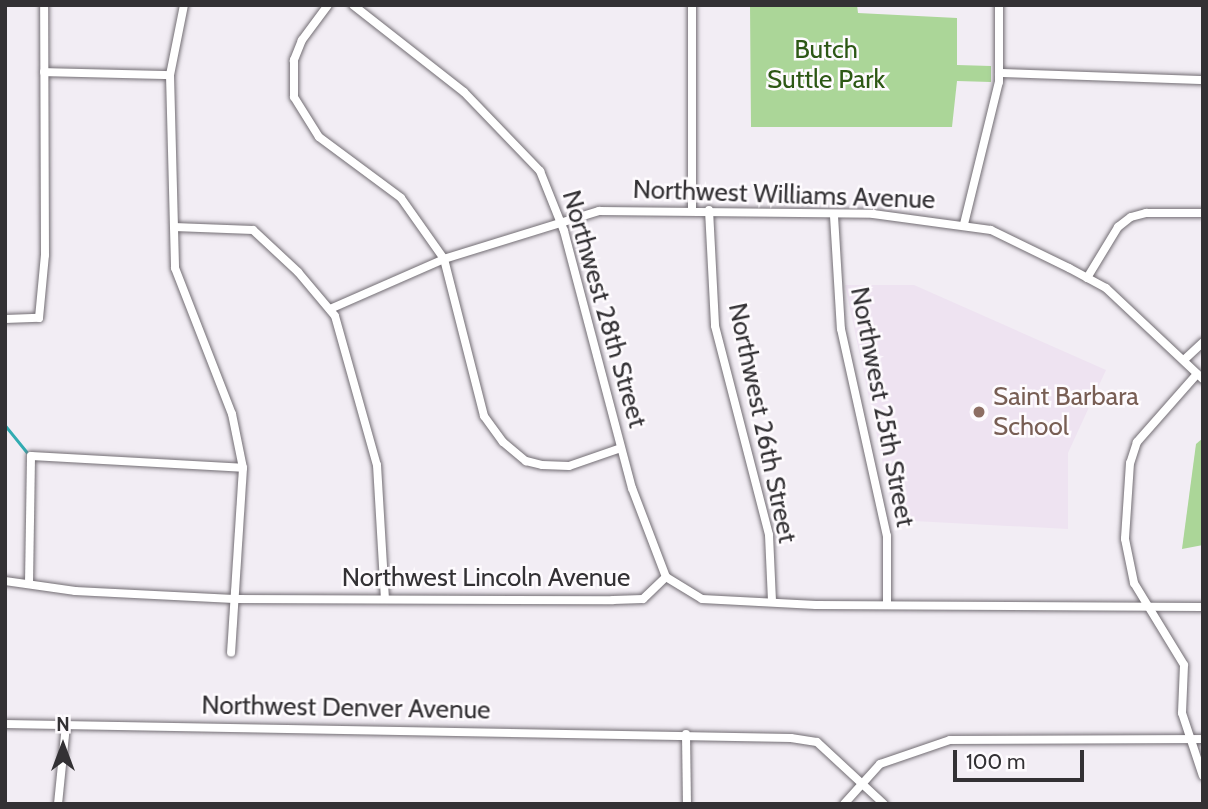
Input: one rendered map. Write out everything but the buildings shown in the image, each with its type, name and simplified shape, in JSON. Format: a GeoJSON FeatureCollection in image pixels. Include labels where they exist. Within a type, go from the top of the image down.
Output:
{"type":"FeatureCollection","features":[{"type":"Feature","properties":{"kind":"street"},"geometry":{"type":"LineString","coordinates":[[5,319],[39,317],[45,255],[44,5]]}},
{"type":"Feature","properties":{"kind":"street"},"geometry":{"type":"LineString","coordinates":[[184,5],[170,75],[175,268],[232,414],[243,468],[231,653]]}},
{"type":"Feature","properties":{"kind":"street"},"geometry":{"type":"LineString","coordinates":[[328,5],[302,40],[294,60],[294,97],[319,137],[401,198],[444,259],[484,416],[503,442],[526,461],[542,465],[569,466],[621,449]]}},
{"type":"Feature","properties":{"kind":"street","name":"Northwest 28th Street"},"geometry":{"type":"LineString","coordinates":[[353,5],[464,92],[540,171],[560,220],[621,449],[666,577]]}},
{"type":"Feature","properties":{"kind":"street"},"geometry":{"type":"LineString","coordinates":[[692,5],[692,210]]}},
{"type":"Feature","properties":{"kind":"street"},"geometry":{"type":"LineString","coordinates":[[964,224],[999,74],[999,5]]}},
{"type":"Feature","properties":{"kind":"street"},"geometry":{"type":"LineString","coordinates":[[44,72],[170,75]]}},
{"type":"Feature","properties":{"kind":"street"},"geometry":{"type":"LineString","coordinates":[[999,74],[1203,80]]}},
{"type":"Feature","properties":{"kind":"street","name":"Northwest Williams Avenue"},"geometry":{"type":"LineString","coordinates":[[330,309],[444,259],[560,220],[599,211],[709,210],[834,216],[873,214],[964,224],[991,230],[1106,288],[1185,359],[1200,377]]}},
{"type":"Feature","properties":{"kind":"street","name":"Northwest 26th Street"},"geometry":{"type":"LineString","coordinates":[[709,210],[715,326],[769,535],[772,602]]}},
{"type":"Feature","properties":{"kind":"street"},"geometry":{"type":"LineString","coordinates":[[1087,278],[1118,227],[1130,217],[1146,213],[1203,213]]}},
{"type":"Feature","properties":{"kind":"street","name":"Northwest 25th Street"},"geometry":{"type":"LineString","coordinates":[[834,216],[841,329],[887,536],[887,605]]}},
{"type":"Feature","properties":{"kind":"street"},"geometry":{"type":"LineString","coordinates":[[174,226],[253,230],[330,309],[377,465],[385,599]]}},
{"type":"Feature","properties":{"kind":"street"},"geometry":{"type":"LineString","coordinates":[[1185,359],[1203,342]]}},
{"type":"Feature","properties":{"kind":"street"},"geometry":{"type":"LineString","coordinates":[[1200,377],[1150,425],[1130,463],[1125,539],[1134,583],[1184,665],[1182,713],[1203,776]]}},
{"type":"Feature","properties":{"kind":"street"},"geometry":{"type":"LineString","coordinates":[[29,584],[31,456],[243,468]]}},
{"type":"Feature","properties":{"kind":"street","name":"Northwest Lincoln Avenue"},"geometry":{"type":"LineString","coordinates":[[5,582],[234,598],[643,599],[666,577],[702,599],[887,605],[1203,607]]}},
{"type":"Feature","properties":{"kind":"street","name":"Northwest Denver Avenue"},"geometry":{"type":"LineString","coordinates":[[5,724],[729,735],[817,742],[861,782]]}},
{"type":"Feature","properties":{"kind":"street"},"geometry":{"type":"LineString","coordinates":[[58,804],[66,725]]}},
{"type":"Feature","properties":{"kind":"street"},"geometry":{"type":"LineString","coordinates":[[686,734],[687,804]]}},
{"type":"Feature","properties":{"kind":"street"},"geometry":{"type":"LineString","coordinates":[[844,804],[880,764],[950,740],[1203,739]]}},
{"type":"Feature","properties":{"kind":"street"},"geometry":{"type":"LineString","coordinates":[[861,782],[884,804]]}},
{"type":"Feature","properties":{"kind":"shaded area","name":"Saint Barbara School"},"geometry":{"type":"Polygon","coordinates":[[[845,285],[914,285],[1106,370],[1068,453],[1068,529],[895,520],[845,285]]]}},
{"type":"Feature","properties":{"kind":"green space","name":"Butch Suttle Park"},"geometry":{"type":"Polygon","coordinates":[[[750,5],[857,5],[858,13],[957,18],[957,65],[991,66],[991,82],[957,81],[952,127],[751,127],[750,5]]]}},
{"type":"Feature","properties":{"kind":"green space"},"geometry":{"type":"Polygon","coordinates":[[[1203,438],[1203,545],[1182,549],[1196,444],[1203,438]]]}},
{"type":"Feature","properties":{"kind":"waterway"},"geometry":{"type":"LineString","coordinates":[[5,425],[28,453]]}},
{"type":"Feature","properties":{"kind":"place","name":"Saint Barbara School"},"geometry":{"type":"Point","coordinates":[979,412]}}]}
